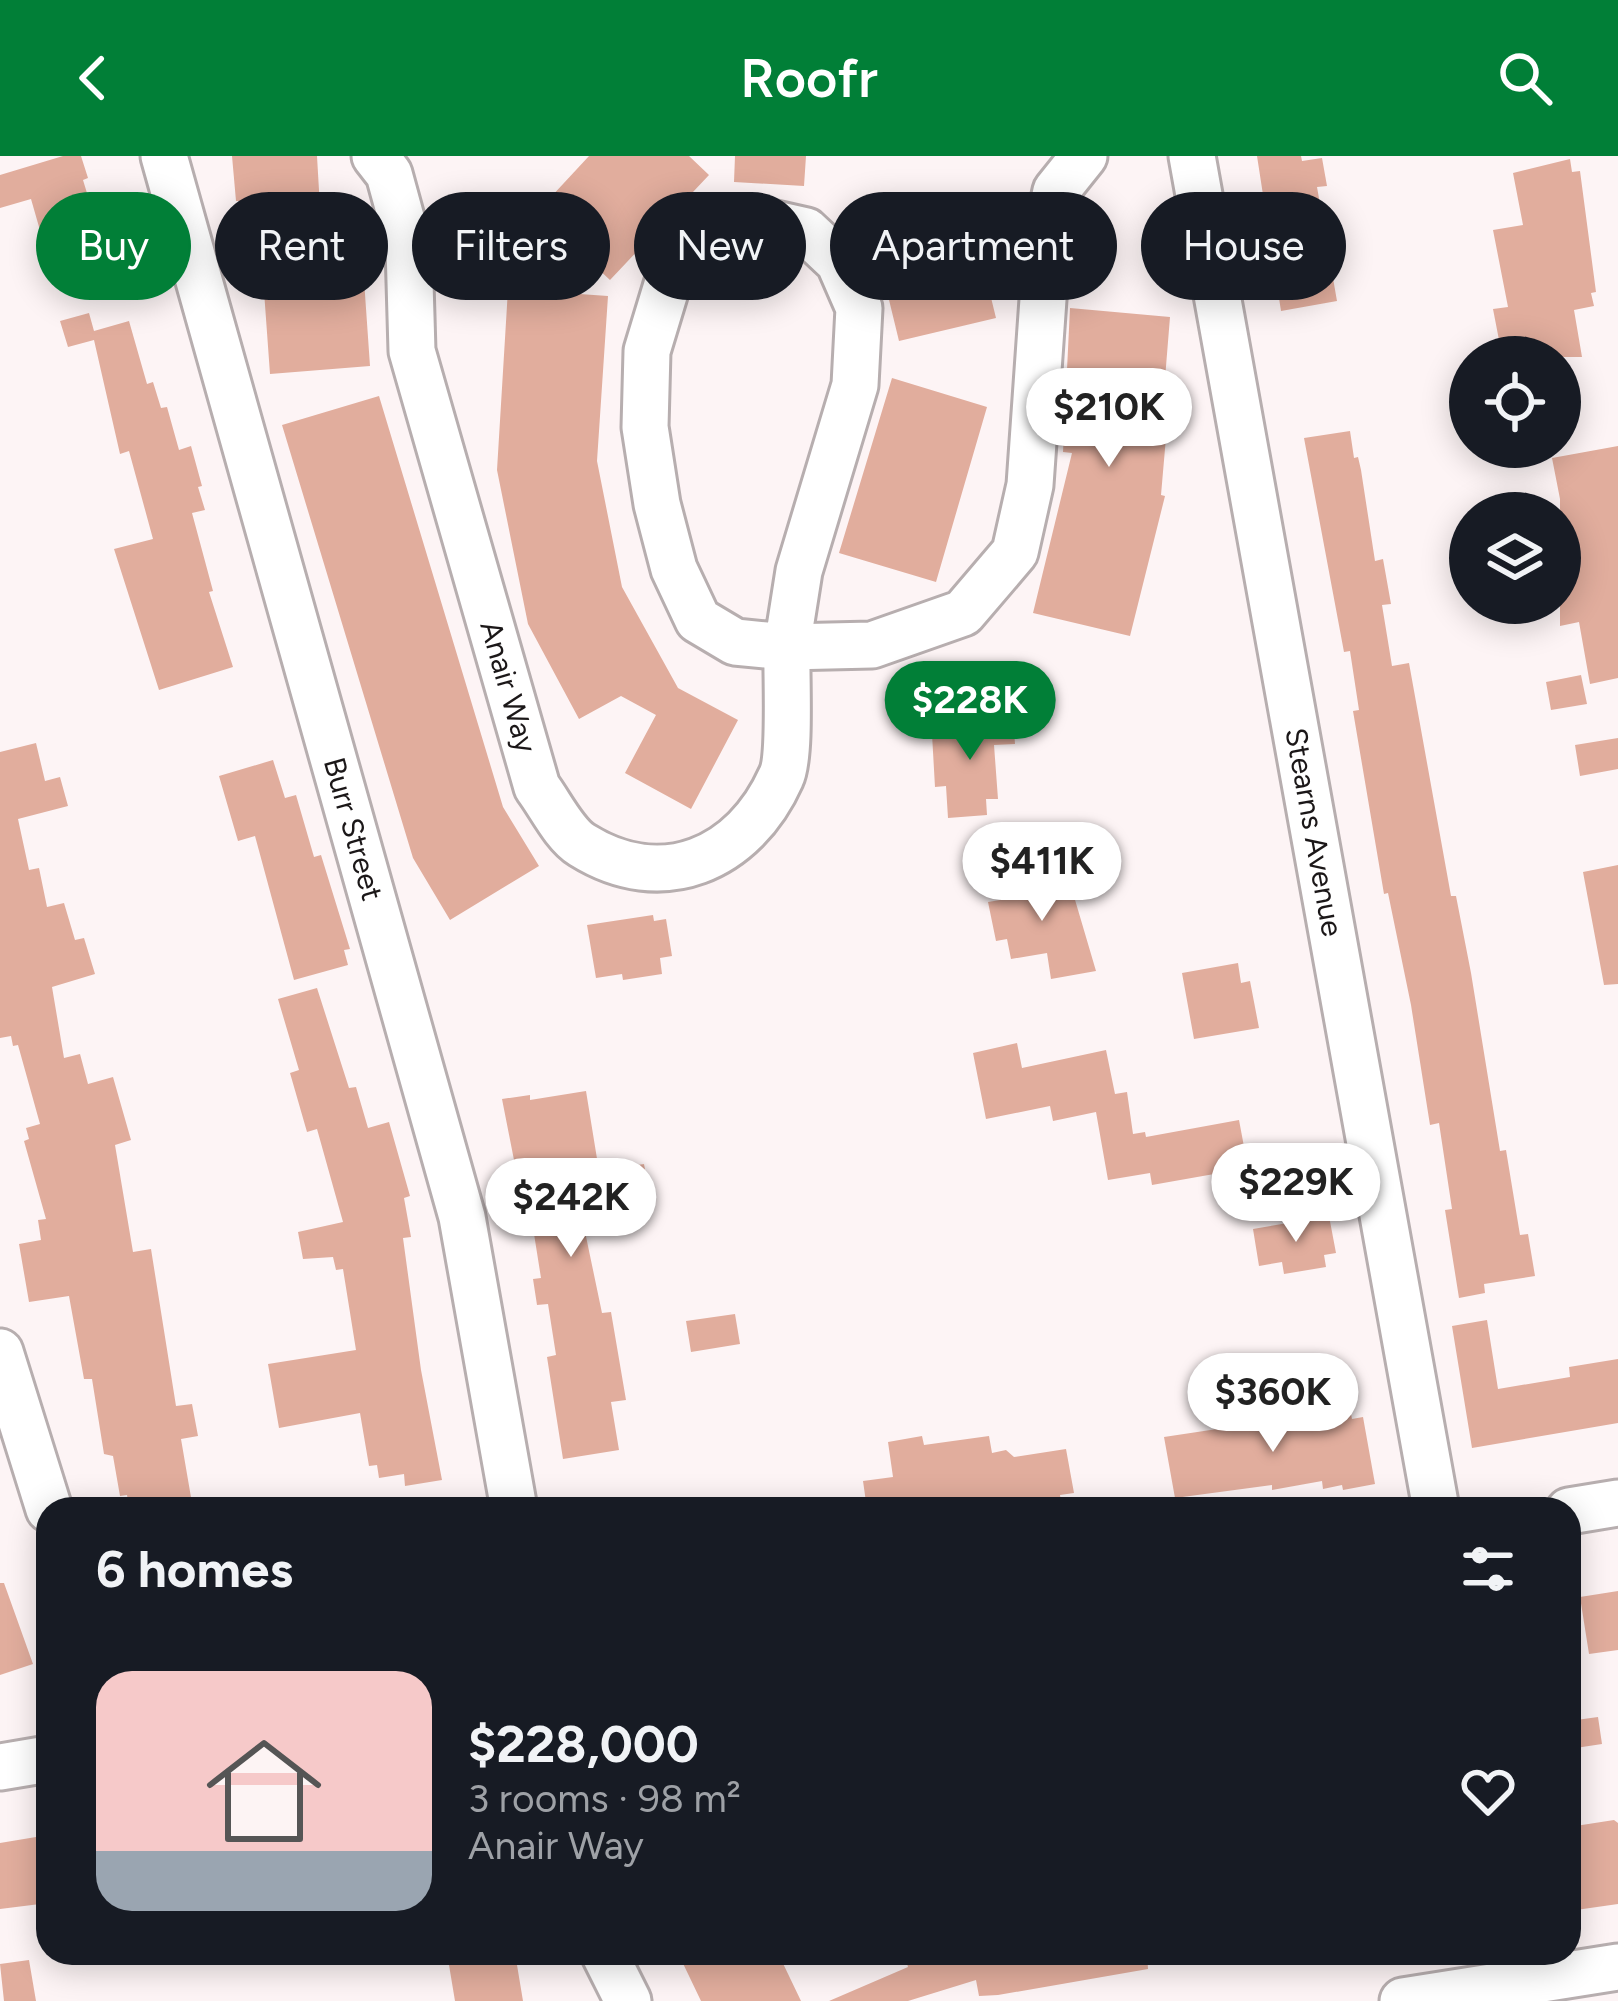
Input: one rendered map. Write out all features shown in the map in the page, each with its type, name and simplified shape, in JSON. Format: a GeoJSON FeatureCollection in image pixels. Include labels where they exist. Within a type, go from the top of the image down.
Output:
{"type":"FeatureCollection","features":[{"type":"Feature","properties":{"kind":"street","name":"Burr Street"},"geometry":{"type":"LineString","coordinates":[[164,156],[462,1217],[512,1497]]}},
{"type":"Feature","properties":{"kind":"street","name":"Anair Way"},"geometry":{"type":"LineString","coordinates":[[375,156],[389,174],[409,248],[412,350],[537,787],[579,844],[642,870],[698,864],[742,835],[783,775],[787,647],[799,571],[855,385],[860,308],[839,262],[806,231],[757,220],[702,239],[668,285],[647,351],[645,427],[657,504],[674,568],[698,620],[735,642],[787,647],[872,644],[963,613],[1015,552],[1030,485],[1048,228],[1056,191],[1084,156]]}},
{"type":"Feature","properties":{"kind":"street","name":"Stearns Avenue"},"geometry":{"type":"LineString","coordinates":[[1192,156],[1434,1497]]}},
{"type":"Feature","properties":{"kind":"street"},"geometry":{"type":"LineString","coordinates":[[0,1352],[45,1497]]}},
{"type":"Feature","properties":{"kind":"street"},"geometry":{"type":"LineString","coordinates":[[1581,1509],[1618,1503]]}},
{"type":"Feature","properties":{"kind":"street"},"geometry":{"type":"LineString","coordinates":[[0,1767],[36,1761]]}},
{"type":"Feature","properties":{"kind":"street"},"geometry":{"type":"LineString","coordinates":[[610,1965],[628,2001]]}},
{"type":"Feature","properties":{"kind":"street"},"geometry":{"type":"LineString","coordinates":[[1403,2001],[1618,1966]]}},
{"type":"Feature","properties":{"kind":"building"},"geometry":{"type":"Polygon","coordinates":[[[63,156],[81,156],[87,192],[36,192],[36,216],[31,199],[0,208],[0,175],[63,156]]]}},
{"type":"Feature","properties":{"kind":"building"},"geometry":{"type":"Polygon","coordinates":[[[232,156],[317,156],[319,192],[235,192],[232,156]]]}},
{"type":"Feature","properties":{"kind":"building"},"geometry":{"type":"Polygon","coordinates":[[[589,156],[689,156],[709,175],[693,192],[634,192],[634,255],[610,280],[610,192],[556,192],[589,156]]]}},
{"type":"Feature","properties":{"kind":"building"},"geometry":{"type":"Polygon","coordinates":[[[735,156],[806,156],[804,186],[734,182],[735,156]]]}},
{"type":"Feature","properties":{"kind":"building"},"geometry":{"type":"Polygon","coordinates":[[[1257,156],[1301,156],[1302,161],[1322,158],[1327,186],[1317,187],[1318,192],[1263,192],[1257,156]]]}},
{"type":"Feature","properties":{"kind":"building"},"geometry":{"type":"Polygon","coordinates":[[[1570,159],[1572,172],[1580,171],[1596,292],[1591,293],[1594,306],[1574,310],[1578,336],[1498,336],[1493,309],[1508,307],[1493,230],[1523,225],[1513,173],[1570,159]]]}},
{"type":"Feature","properties":{"kind":"building"},"geometry":{"type":"Polygon","coordinates":[[[265,300],[365,300],[370,366],[270,374],[265,300]]]}},
{"type":"Feature","properties":{"kind":"building"},"geometry":{"type":"Polygon","coordinates":[[[507,300],[608,300],[597,461],[622,587],[678,688],[738,720],[691,809],[625,773],[656,715],[621,696],[579,719],[528,624],[497,470],[507,300]]]}},
{"type":"Feature","properties":{"kind":"building"},"geometry":{"type":"Polygon","coordinates":[[[889,300],[992,300],[996,318],[899,341],[889,300]]]}},
{"type":"Feature","properties":{"kind":"building"},"geometry":{"type":"Polygon","coordinates":[[[1279,300],[1337,300],[1337,301],[1281,311],[1279,300]]]}},
{"type":"Feature","properties":{"kind":"building"},"geometry":{"type":"Polygon","coordinates":[[[1070,308],[1170,317],[1164,391],[1170,391],[1161,495],[1165,496],[1130,636],[1033,613],[1072,453],[1063,452],[1070,308]]]}},
{"type":"Feature","properties":{"kind":"building"},"geometry":{"type":"Polygon","coordinates":[[[89,313],[94,331],[129,321],[147,384],[153,382],[161,408],[167,407],[179,450],[191,446],[202,486],[198,487],[205,510],[192,513],[213,591],[209,592],[233,667],[159,690],[114,549],[153,539],[129,451],[120,454],[94,340],[68,347],[60,321],[89,313]]]}},
{"type":"Feature","properties":{"kind":"building"},"geometry":{"type":"Polygon","coordinates":[[[892,378],[987,407],[936,582],[839,553],[892,378]]]}},
{"type":"Feature","properties":{"kind":"building"},"geometry":{"type":"Polygon","coordinates":[[[379,396],[503,807],[539,866],[450,920],[413,858],[282,425],[379,396]]]}},
{"type":"Feature","properties":{"kind":"building"},"geometry":{"type":"Polygon","coordinates":[[[1350,431],[1375,561],[1383,559],[1391,604],[1382,605],[1392,666],[1409,663],[1451,896],[1456,896],[1471,973],[1500,1151],[1506,1150],[1520,1235],[1528,1234],[1535,1276],[1484,1284],[1485,1293],[1459,1298],[1445,1210],[1452,1209],[1439,1123],[1430,1125],[1411,1005],[1388,893],[1384,894],[1353,711],[1359,710],[1350,651],[1344,652],[1304,438],[1350,431]]]}},
{"type":"Feature","properties":{"kind":"building"},"geometry":{"type":"Polygon","coordinates":[[[1618,446],[1618,678],[1590,684],[1579,624],[1581,492],[1559,492],[1554,468],[1581,468],[1581,453],[1618,446]]]}},
{"type":"Feature","properties":{"kind":"building"},"geometry":{"type":"Polygon","coordinates":[[[1581,675],[1587,704],[1551,710],[1546,682],[1581,675]]]}},
{"type":"Feature","properties":{"kind":"building"},"geometry":{"type":"Polygon","coordinates":[[[1013,717],[1015,744],[994,745],[998,799],[986,799],[987,815],[948,818],[946,786],[935,787],[932,734],[943,734],[942,722],[1013,717]]]}},
{"type":"Feature","properties":{"kind":"building"},"geometry":{"type":"Polygon","coordinates":[[[1618,738],[1618,769],[1580,776],[1575,745],[1618,738]]]}},
{"type":"Feature","properties":{"kind":"building"},"geometry":{"type":"Polygon","coordinates":[[[36,743],[45,781],[60,777],[68,806],[18,819],[29,870],[39,868],[47,907],[64,903],[75,940],[84,938],[95,974],[52,987],[64,1058],[80,1054],[88,1084],[113,1077],[131,1140],[115,1145],[133,1252],[151,1249],[176,1406],[192,1404],[198,1436],[181,1439],[191,1497],[120,1496],[113,1456],[104,1454],[92,1379],[84,1379],[69,1296],[29,1302],[19,1244],[41,1240],[38,1220],[46,1219],[24,1141],[29,1139],[26,1128],[40,1124],[18,1045],[13,1046],[11,1036],[0,1038],[0,752],[36,743]]]}},
{"type":"Feature","properties":{"kind":"building"},"geometry":{"type":"Polygon","coordinates":[[[273,760],[285,798],[296,795],[314,857],[321,855],[350,949],[344,950],[348,965],[294,980],[255,836],[238,841],[219,776],[273,760]]]}},
{"type":"Feature","properties":{"kind":"building"},"geometry":{"type":"Polygon","coordinates":[[[1618,865],[1618,984],[1604,985],[1583,872],[1618,865]]]}},
{"type":"Feature","properties":{"kind":"building"},"geometry":{"type":"Polygon","coordinates":[[[1055,871],[1059,896],[1073,893],[1096,971],[1051,979],[1047,953],[1011,959],[1007,939],[996,941],[988,902],[1000,900],[996,881],[1055,871]]]}},
{"type":"Feature","properties":{"kind":"building"},"geometry":{"type":"Polygon","coordinates":[[[653,915],[654,921],[666,919],[672,956],[660,958],[662,974],[623,980],[622,974],[596,978],[587,925],[653,915]]]}},
{"type":"Feature","properties":{"kind":"building"},"geometry":{"type":"Polygon","coordinates":[[[1238,963],[1241,983],[1250,981],[1259,1028],[1194,1039],[1182,973],[1238,963]]]}},
{"type":"Feature","properties":{"kind":"building"},"geometry":{"type":"Polygon","coordinates":[[[317,988],[349,1088],[356,1087],[368,1128],[389,1122],[410,1196],[404,1198],[411,1237],[403,1238],[442,1480],[405,1486],[404,1474],[379,1478],[377,1465],[369,1466],[360,1413],[279,1428],[268,1364],[356,1350],[343,1269],[336,1270],[333,1257],[303,1259],[298,1232],[343,1222],[317,1129],[307,1132],[290,1073],[299,1070],[278,999],[317,988]]]}},
{"type":"Feature","properties":{"kind":"building"},"geometry":{"type":"Polygon","coordinates":[[[1017,1043],[1022,1068],[1106,1050],[1115,1094],[1127,1092],[1133,1134],[1145,1132],[1146,1137],[1239,1120],[1248,1168],[1152,1185],[1150,1173],[1108,1180],[1096,1112],[1053,1121],[1050,1106],[986,1119],[973,1053],[1017,1043]]]}},
{"type":"Feature","properties":{"kind":"building"},"geometry":{"type":"Polygon","coordinates":[[[586,1091],[599,1171],[644,1164],[649,1191],[579,1203],[602,1313],[611,1312],[626,1400],[611,1402],[619,1450],[563,1459],[547,1357],[556,1355],[548,1304],[537,1305],[533,1279],[541,1278],[531,1215],[525,1216],[502,1099],[530,1095],[530,1100],[586,1091]]]}},
{"type":"Feature","properties":{"kind":"building"},"geometry":{"type":"Polygon","coordinates":[[[1329,1216],[1336,1253],[1324,1255],[1326,1267],[1284,1274],[1282,1262],[1259,1266],[1253,1229],[1329,1216]]]}},
{"type":"Feature","properties":{"kind":"building"},"geometry":{"type":"Polygon","coordinates":[[[735,1314],[740,1344],[691,1352],[686,1321],[735,1314]]]}},
{"type":"Feature","properties":{"kind":"building"},"geometry":{"type":"Polygon","coordinates":[[[1487,1320],[1498,1389],[1570,1377],[1569,1367],[1618,1359],[1618,1423],[1472,1448],[1452,1326],[1487,1320]]]}},
{"type":"Feature","properties":{"kind":"building"},"geometry":{"type":"Polygon","coordinates":[[[1350,1409],[1352,1419],[1363,1417],[1375,1484],[1323,1489],[1322,1481],[1175,1497],[1164,1437],[1350,1409]]]}},
{"type":"Feature","properties":{"kind":"building"},"geometry":{"type":"Polygon","coordinates":[[[922,1436],[924,1445],[989,1436],[992,1453],[1006,1450],[1014,1457],[1066,1449],[1074,1493],[1060,1497],[865,1497],[863,1481],[893,1477],[888,1442],[922,1436]]]}},
{"type":"Feature","properties":{"kind":"building"},"geometry":{"type":"Polygon","coordinates":[[[0,1583],[4,1583],[33,1664],[0,1675],[0,1583]]]}},
{"type":"Feature","properties":{"kind":"building"},"geometry":{"type":"Polygon","coordinates":[[[1618,1591],[1618,1650],[1589,1654],[1581,1597],[1618,1591]]]}},
{"type":"Feature","properties":{"kind":"building"},"geometry":{"type":"Polygon","coordinates":[[[1598,1717],[1602,1744],[1581,1747],[1581,1719],[1598,1717]]]}},
{"type":"Feature","properties":{"kind":"building"},"geometry":{"type":"Polygon","coordinates":[[[1618,1823],[1618,1904],[1581,1909],[1581,1825],[1618,1823]]]}},
{"type":"Feature","properties":{"kind":"building"},"geometry":{"type":"Polygon","coordinates":[[[36,1837],[36,1904],[0,1909],[0,1843],[36,1837]]]}},
{"type":"Feature","properties":{"kind":"building"},"geometry":{"type":"Polygon","coordinates":[[[29,1960],[36,2001],[4,2001],[0,1964],[29,1960]]]}},
{"type":"Feature","properties":{"kind":"building"},"geometry":{"type":"Polygon","coordinates":[[[449,1965],[517,1965],[523,2001],[455,2001],[449,1965]]]}},
{"type":"Feature","properties":{"kind":"building"},"geometry":{"type":"Polygon","coordinates":[[[684,1965],[784,1965],[801,2001],[701,2001],[684,1965]]]}},
{"type":"Feature","properties":{"kind":"building"},"geometry":{"type":"Polygon","coordinates":[[[1148,1965],[1148,1969],[998,1995],[979,1996],[976,1980],[908,2001],[829,2001],[908,1967],[1148,1965]]]}}]}
